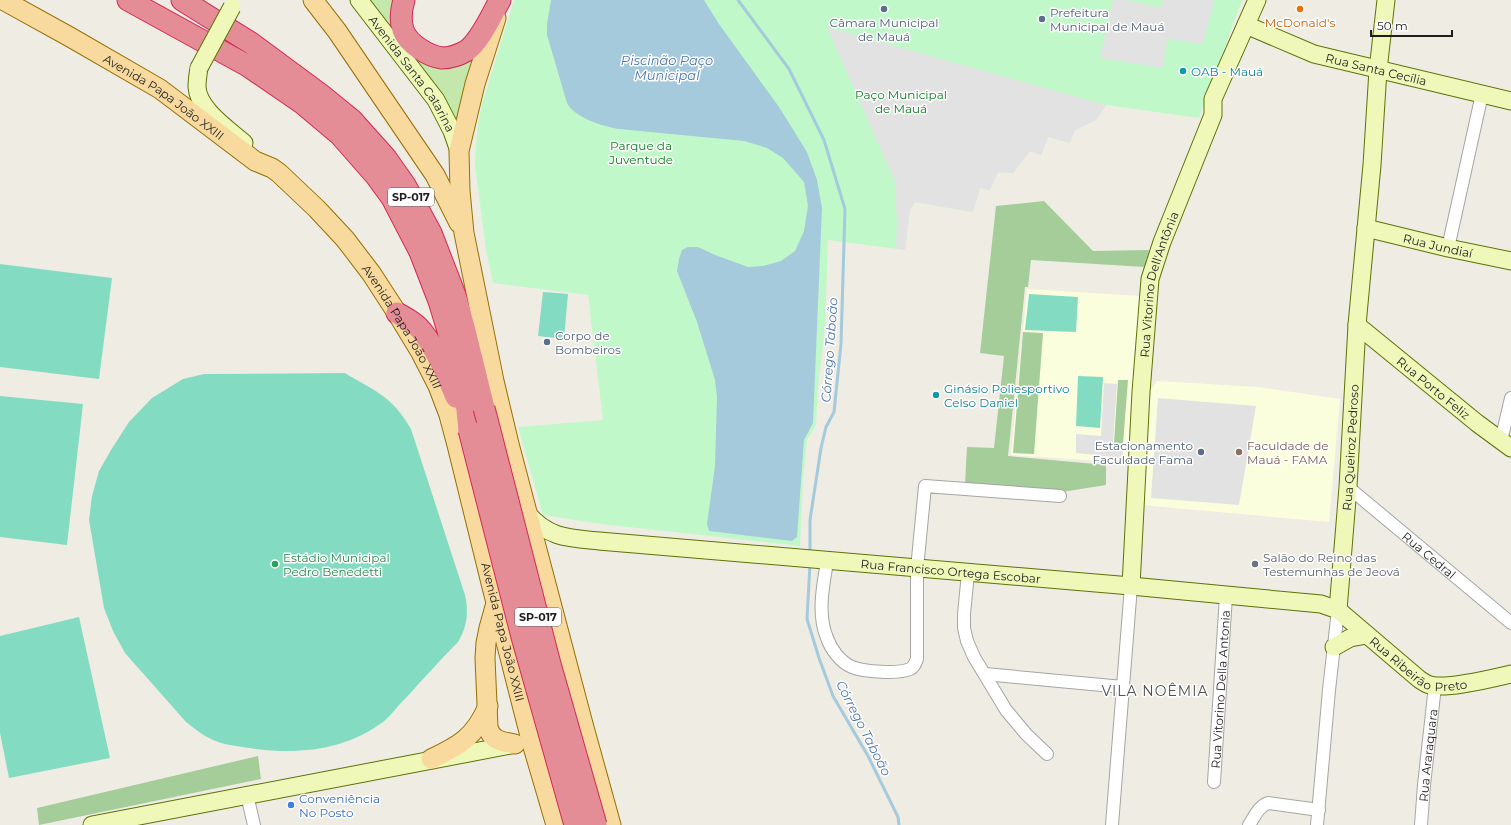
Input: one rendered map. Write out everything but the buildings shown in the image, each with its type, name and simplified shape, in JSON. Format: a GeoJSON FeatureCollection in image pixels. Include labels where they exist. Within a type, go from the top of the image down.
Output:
{"type":"FeatureCollection","features":[{"type":"Feature","properties":{"kind":"highway","name":"Avenida Papa João XXIII"},"geometry":{"type":"LineString","coordinates":[[128,0],[248,66],[302,103],[340,135],[376,176],[392,198],[420,252],[439,301],[459,367],[466,400],[469,430],[522,637],[575,825]]}},
{"type":"Feature","properties":{"kind":"highway","name":"SP-017"},"geometry":{"type":"LineString","coordinates":[[182,0],[251,43],[320,94],[352,120],[386,158],[405,184],[431,233],[455,294],[550,664],[596,825]]}},
{"type":"Feature","properties":{"kind":"highway"},"geometry":{"type":"LineString","coordinates":[[404,0],[401,11],[401,20],[404,32],[411,43],[425,52],[442,58],[456,56],[468,50],[477,40],[501,0]]}},
{"type":"Feature","properties":{"kind":"highway"},"geometry":{"type":"LineString","coordinates":[[397,313],[418,327],[430,344],[449,380],[469,430]]}},
{"type":"Feature","properties":{"kind":"main road","name":"Avenida Papa João XXIII"},"geometry":{"type":"LineString","coordinates":[[3,0],[70,36],[160,88],[255,161],[272,168],[317,209],[345,239],[397,313],[420,351],[438,386],[449,415],[458,445],[496,603],[523,742],[556,825]]}},
{"type":"Feature","properties":{"kind":"main road"},"geometry":{"type":"LineString","coordinates":[[313,0],[337,31],[435,175],[464,233]]}},
{"type":"Feature","properties":{"kind":"main road","name":"Avenida Santa Catarina"},"geometry":{"type":"LineString","coordinates":[[359,0],[436,100],[452,131],[459,151]]}},
{"type":"Feature","properties":{"kind":"main road"},"geometry":{"type":"LineString","coordinates":[[501,0],[475,84],[459,151],[460,191],[464,233],[495,388],[583,724],[612,825]]}},
{"type":"Feature","properties":{"kind":"main road","name":"Rua Vitorino Dell'Antônia"},"geometry":{"type":"LineString","coordinates":[[1131,586],[1141,392],[1150,279],[1162,242],[1213,115],[1213,99],[1257,0]]}},
{"type":"Feature","properties":{"kind":"main road","name":"Rua Queiroz Pedroso"},"geometry":{"type":"LineString","coordinates":[[1338,610],[1348,488],[1357,325],[1378,70],[1386,0]]}},
{"type":"Feature","properties":{"kind":"main road"},"geometry":{"type":"LineString","coordinates":[[234,4],[199,68],[197,88],[200,99],[206,109],[272,168]]}},
{"type":"Feature","properties":{"kind":"main road","name":"Rua Santa Cecília"},"geometry":{"type":"LineString","coordinates":[[1246,25],[1314,54],[1511,101]]}},
{"type":"Feature","properties":{"kind":"main road","name":"Rua Jundiaí"},"geometry":{"type":"LineString","coordinates":[[1366,228],[1448,248],[1511,261]]}},
{"type":"Feature","properties":{"kind":"main road","name":"Rua Porto Feliz"},"geometry":{"type":"LineString","coordinates":[[1357,325],[1506,444]]}},
{"type":"Feature","properties":{"kind":"main road","name":"Rua Francisco Ortega Escobar"},"geometry":{"type":"LineString","coordinates":[[527,513],[543,529],[562,537],[598,542],[1131,586],[1321,604],[1338,610]]}},
{"type":"Feature","properties":{"kind":"main road"},"geometry":{"type":"LineString","coordinates":[[540,563],[546,547],[562,537]]}},
{"type":"Feature","properties":{"kind":"main road"},"geometry":{"type":"LineString","coordinates":[[496,603],[489,628],[485,658],[488,727],[490,734],[498,741],[523,742]]}},
{"type":"Feature","properties":{"kind":"main road","name":"Rua Ribeirão Preto"},"geometry":{"type":"LineString","coordinates":[[1338,610],[1419,679],[1427,684],[1435,686],[1451,685],[1511,674]]}},
{"type":"Feature","properties":{"kind":"main road"},"geometry":{"type":"LineString","coordinates":[[1334,647],[1350,638],[1367,634]]}},
{"type":"Feature","properties":{"kind":"main road"},"geometry":{"type":"LineString","coordinates":[[430,759],[463,743],[482,719],[488,705]]}},
{"type":"Feature","properties":{"kind":"main road"},"geometry":{"type":"LineString","coordinates":[[92,825],[523,742],[583,724]]}},
{"type":"Feature","properties":{"kind":"street"},"geometry":{"type":"LineString","coordinates":[[1448,248],[1482,94]]}},
{"type":"Feature","properties":{"kind":"street"},"geometry":{"type":"LineString","coordinates":[[1506,444],[1511,398]]}},
{"type":"Feature","properties":{"kind":"street"},"geometry":{"type":"LineString","coordinates":[[821,561],[822,619],[826,636],[834,651],[844,661],[853,667],[867,670],[899,672],[914,666],[917,659],[917,568],[925,486],[1060,496]]}},
{"type":"Feature","properties":{"kind":"street","name":"Rua Cedral"},"geometry":{"type":"LineString","coordinates":[[1348,488],[1511,622]]}},
{"type":"Feature","properties":{"kind":"street"},"geometry":{"type":"LineString","coordinates":[[968,573],[964,628],[970,646],[1006,710],[1026,734],[1047,754]]}},
{"type":"Feature","properties":{"kind":"street"},"geometry":{"type":"LineString","coordinates":[[1112,825],[1131,586]]}},
{"type":"Feature","properties":{"kind":"street","name":"Rua Vitorino Della Antonia"},"geometry":{"type":"LineString","coordinates":[[1214,782],[1226,596]]}},
{"type":"Feature","properties":{"kind":"street","name":"Rua Queiroz Pedroso"},"geometry":{"type":"LineString","coordinates":[[1317,825],[1338,610]]}},
{"type":"Feature","properties":{"kind":"street"},"geometry":{"type":"LineString","coordinates":[[985,674],[1123,687]]}},
{"type":"Feature","properties":{"kind":"street","name":"Rua Araraquara"},"geometry":{"type":"LineString","coordinates":[[1421,825],[1435,686]]}},
{"type":"Feature","properties":{"kind":"street"},"geometry":{"type":"LineString","coordinates":[[247,795],[254,825]]}},
{"type":"Feature","properties":{"kind":"street"},"geometry":{"type":"LineString","coordinates":[[1249,825],[1258,810],[1263,805],[1268,803],[1319,810]]}},
{"type":"Feature","properties":{"kind":"shaded area"},"geometry":{"type":"Polygon","coordinates":[[[1113,0],[1126,0],[1161,8],[1163,0],[1214,0],[1203,44],[1167,39],[1163,68],[1100,58],[1113,0]]]}},
{"type":"Feature","properties":{"kind":"shaded area"},"geometry":{"type":"Polygon","coordinates":[[[827,27],[1106,105],[1096,120],[1075,130],[1070,143],[1048,137],[1041,155],[1030,151],[1013,173],[998,172],[990,190],[980,188],[973,212],[915,202],[910,209],[905,250],[896,248],[897,222],[895,181],[827,27]]]}},
{"type":"Feature","properties":{"kind":"shaded area"},"geometry":{"type":"Polygon","coordinates":[[[1027,289],[1140,296],[1127,463],[1011,455],[1027,289]]]}},
{"type":"Feature","properties":{"kind":"shaded area","name":"Faculdade de Mauá - FAMA"},"geometry":{"type":"Polygon","coordinates":[[[1157,381],[1258,387],[1340,399],[1329,522],[1141,505],[1146,397],[1157,381]]]}},
{"type":"Feature","properties":{"kind":"shaded area"},"geometry":{"type":"Polygon","coordinates":[[[1104,383],[1117,384],[1113,445],[1123,446],[1123,458],[1076,453],[1076,434],[1101,436],[1104,383]]]}},
{"type":"Feature","properties":{"kind":"shaded area","name":"Estacionamento Faculdade Fama"},"geometry":{"type":"Polygon","coordinates":[[[1158,398],[1256,406],[1239,505],[1151,498],[1158,398]]]}},
{"type":"Feature","properties":{"kind":"green space"},"geometry":{"type":"Polygon","coordinates":[[[371,0],[398,0],[401,36],[471,56],[475,60],[465,84],[459,122],[417,61],[404,47],[394,30],[371,0]]]}},
{"type":"Feature","properties":{"kind":"green space","name":"Parque da Juventude"},"geometry":{"type":"Polygon","coordinates":[[[514,0],[1242,0],[1199,118],[1106,105],[1096,120],[1075,130],[1070,143],[1048,137],[1041,155],[1030,151],[1013,173],[998,172],[990,190],[980,188],[973,212],[915,202],[910,209],[905,250],[828,240],[825,327],[818,388],[816,425],[807,440],[803,479],[800,546],[601,524],[543,515],[518,427],[603,420],[588,295],[493,283],[486,250],[475,165],[477,131],[482,104],[514,0]]]}},
{"type":"Feature","properties":{"kind":"green space"},"geometry":{"type":"Polygon","coordinates":[[[1044,201],[1093,251],[1149,250],[1145,267],[1031,260],[1028,287],[1025,287],[1008,456],[1106,465],[1106,485],[1062,492],[965,484],[967,447],[994,448],[1004,356],[980,353],[996,206],[1044,201]]]}},
{"type":"Feature","properties":{"kind":"green space"},"geometry":{"type":"Polygon","coordinates":[[[0,264],[112,278],[99,379],[0,367],[0,264]]]}},
{"type":"Feature","properties":{"kind":"green space"},"geometry":{"type":"Polygon","coordinates":[[[543,292],[568,294],[564,339],[538,336],[543,292]]]}},
{"type":"Feature","properties":{"kind":"green space"},"geometry":{"type":"Polygon","coordinates":[[[1029,294],[1078,297],[1076,332],[1025,330],[1029,294]]]}},
{"type":"Feature","properties":{"kind":"green space"},"geometry":{"type":"Polygon","coordinates":[[[1023,332],[1043,333],[1034,454],[1013,453],[1023,332]]]}},
{"type":"Feature","properties":{"kind":"green space","name":"Estádio Municipal Pedro Benedetti"},"geometry":{"type":"Polygon","coordinates":[[[345,373],[390,401],[411,429],[465,595],[467,613],[463,631],[458,642],[386,720],[368,732],[336,745],[302,750],[267,750],[220,743],[204,736],[186,722],[125,653],[113,631],[104,608],[89,520],[92,496],[99,471],[129,422],[152,398],[183,379],[204,374],[345,373]]]}},
{"type":"Feature","properties":{"kind":"green space"},"geometry":{"type":"Polygon","coordinates":[[[1078,376],[1103,377],[1100,428],[1076,426],[1078,376]]]}},
{"type":"Feature","properties":{"kind":"green space"},"geometry":{"type":"Polygon","coordinates":[[[1118,380],[1128,380],[1123,444],[1114,443],[1118,380]]]}},
{"type":"Feature","properties":{"kind":"green space"},"geometry":{"type":"Polygon","coordinates":[[[0,396],[83,404],[67,545],[0,537],[0,396]]]}},
{"type":"Feature","properties":{"kind":"green space"},"geometry":{"type":"Polygon","coordinates":[[[79,617],[110,758],[9,778],[0,733],[0,636],[79,617]]]}},
{"type":"Feature","properties":{"kind":"green space"},"geometry":{"type":"Polygon","coordinates":[[[258,756],[261,779],[39,825],[37,808],[258,756]]]}},
{"type":"Feature","properties":{"kind":"water","name":"Piscinão Paço Municipal"},"geometry":{"type":"Polygon","coordinates":[[[551,0],[704,0],[719,24],[779,107],[807,152],[817,180],[822,208],[813,423],[804,440],[797,537],[792,541],[709,531],[707,524],[715,466],[717,397],[715,380],[697,322],[677,271],[682,250],[688,247],[698,247],[748,267],[763,266],[781,261],[795,251],[804,231],[808,206],[804,182],[783,158],[767,148],[744,141],[619,129],[605,126],[576,113],[567,103],[547,35],[547,24],[551,0]]]}},
{"type":"Feature","properties":{"kind":"waterway","name":"Córrego Taboão"},"geometry":{"type":"LineString","coordinates":[[738,0],[789,69],[824,140],[845,209],[841,344],[834,412],[826,427],[821,448],[810,520],[810,554]]}},
{"type":"Feature","properties":{"kind":"waterway","name":"Córrego Taboão"},"geometry":{"type":"LineString","coordinates":[[810,564],[807,619],[819,658],[833,696],[868,756],[898,817],[899,825]]}},
{"type":"Feature","properties":{"kind":"place","name":"Câmara Municipal de Mauá"},"geometry":{"type":"Point","coordinates":[884,9]}},
{"type":"Feature","properties":{"kind":"place","name":"McDonald's"},"geometry":{"type":"Point","coordinates":[1300,9]}},
{"type":"Feature","properties":{"kind":"place","name":"Prefeitura Municipal de Mauá"},"geometry":{"type":"Point","coordinates":[1042,19]}},
{"type":"Feature","properties":{"kind":"place","name":"OAB - Mauá"},"geometry":{"type":"Point","coordinates":[1183,71]}},
{"type":"Feature","properties":{"kind":"place","name":"Corpo de Bombeiros"},"geometry":{"type":"Point","coordinates":[547,342]}},
{"type":"Feature","properties":{"kind":"place","name":"Ginásio Poliesportivo Celso Daniel"},"geometry":{"type":"Point","coordinates":[936,395]}},
{"type":"Feature","properties":{"kind":"place","name":"Estacionamento Faculdade Fama"},"geometry":{"type":"Point","coordinates":[1201,452]}},
{"type":"Feature","properties":{"kind":"place","name":"Faculdade de Mauá - FAMA"},"geometry":{"type":"Point","coordinates":[1239,452]}},
{"type":"Feature","properties":{"kind":"place","name":"Estádio Municipal Pedro Benedetti"},"geometry":{"type":"Point","coordinates":[275,564]}},
{"type":"Feature","properties":{"kind":"place","name":"Salão do Reino das Testemunhas de Jeová"},"geometry":{"type":"Point","coordinates":[1255,564]}},
{"type":"Feature","properties":{"kind":"place","name":"Conveniência No Posto"},"geometry":{"type":"Point","coordinates":[291,805]}},
{"type":"Feature","properties":{"kind":"district","name":"VILA NOÊMIA"},"geometry":{"type":"Point","coordinates":[1155,691]}},
{"type":"Feature","properties":{"kind":"park label","name":"Paço Municipal de Mauá"},"geometry":{"type":"Point","coordinates":[901,101]}}]}
